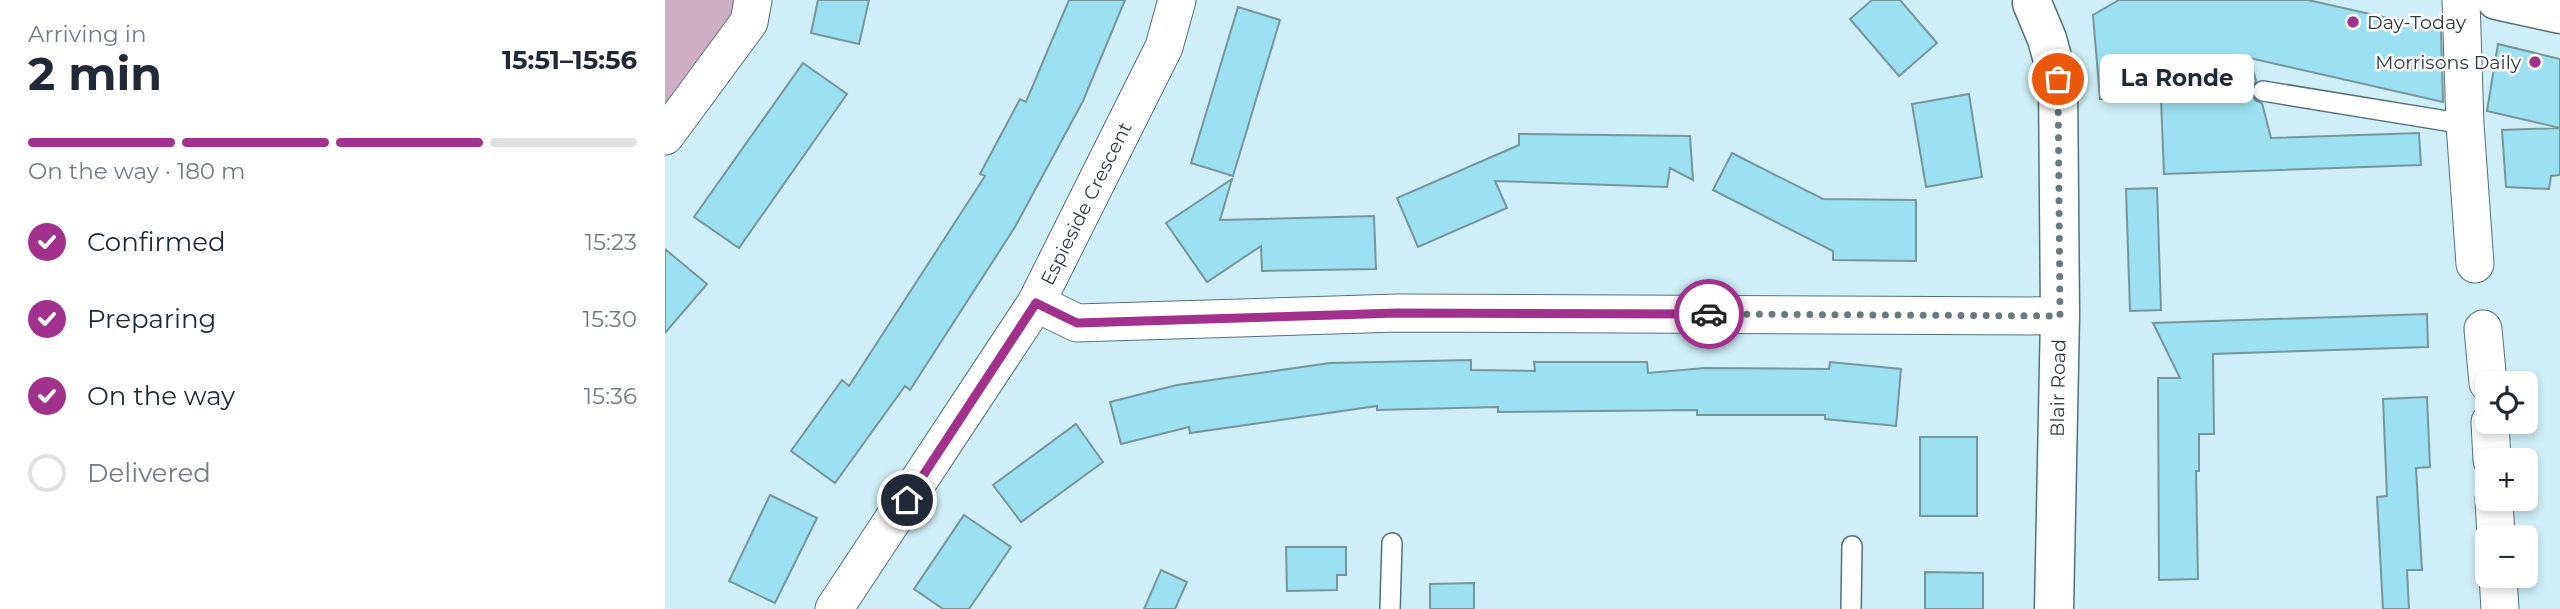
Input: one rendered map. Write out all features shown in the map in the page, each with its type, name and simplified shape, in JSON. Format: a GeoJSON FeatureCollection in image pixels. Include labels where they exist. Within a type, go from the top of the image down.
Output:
{"type":"FeatureCollection","features":[{"type":"Feature","properties":{"kind":"street"},"geometry":{"type":"LineString","coordinates":[[665,136],[750,22],[753,0]]}},
{"type":"Feature","properties":{"kind":"street","name":"Espieside Crescent"},"geometry":{"type":"LineString","coordinates":[[834,609],[1036,303],[1164,47],[1177,0]]}},
{"type":"Feature","properties":{"kind":"street"},"geometry":{"type":"LineString","coordinates":[[2461,0],[2465,124],[2475,264]]}},
{"type":"Feature","properties":{"kind":"street"},"geometry":{"type":"LineString","coordinates":[[2496,0],[2560,14]]}},
{"type":"Feature","properties":{"kind":"street","name":"Blair Road"},"geometry":{"type":"LineString","coordinates":[[2025,1],[2047,39],[2058,79],[2060,316],[2054,609]]}},
{"type":"Feature","properties":{"kind":"street"},"geometry":{"type":"LineString","coordinates":[[1036,303],[1077,323],[1397,313],[2060,316]]}},
{"type":"Feature","properties":{"kind":"street"},"geometry":{"type":"LineString","coordinates":[[2483,329],[2487,371]]}},
{"type":"Feature","properties":{"kind":"street"},"geometry":{"type":"LineString","coordinates":[[2499,588],[2500,609]]}},
{"type":"Feature","properties":{"kind":"lane"},"geometry":{"type":"LineString","coordinates":[[2263,91],[2465,124]]}},
{"type":"Feature","properties":{"kind":"lane"},"geometry":{"type":"LineString","coordinates":[[1390,609],[1392,543]]}},
{"type":"Feature","properties":{"kind":"lane"},"geometry":{"type":"LineString","coordinates":[[1851,609],[1852,546]]}},
{"type":"Feature","properties":{"kind":"shaded area"},"geometry":{"type":"Polygon","coordinates":[[[665,0],[744,0],[665,118],[665,0]]]}},
{"type":"Feature","properties":{"kind":"building"},"geometry":{"type":"Polygon","coordinates":[[[818,0],[869,0],[859,44],[811,33],[818,0]]]}},
{"type":"Feature","properties":{"kind":"building"},"geometry":{"type":"Polygon","coordinates":[[[1069,0],[1125,0],[1083,101],[1015,227],[910,390],[905,386],[835,483],[791,451],[842,380],[849,386],[985,176],[980,174],[1020,99],[1026,102],[1069,0]]]}},
{"type":"Feature","properties":{"kind":"building"},"geometry":{"type":"Polygon","coordinates":[[[1872,0],[1900,0],[1937,43],[1899,76],[1850,19],[1872,0]]]}},
{"type":"Feature","properties":{"kind":"building"},"geometry":{"type":"Polygon","coordinates":[[[2119,0],[2308,0],[2441,30],[2443,102],[2250,58],[2256,81],[2251,88],[2251,95],[2262,103],[2271,138],[2419,133],[2421,165],[2164,174],[2161,99],[2100,99],[2093,15],[2119,0]]]}},
{"type":"Feature","properties":{"kind":"building"},"geometry":{"type":"Polygon","coordinates":[[[1238,7],[1280,20],[1233,176],[1191,163],[1238,7]]]}},
{"type":"Feature","properties":{"kind":"building"},"geometry":{"type":"Polygon","coordinates":[[[2498,44],[2560,59],[2560,128],[2487,111],[2498,44]]]}},
{"type":"Feature","properties":{"kind":"building"},"geometry":{"type":"Polygon","coordinates":[[[803,63],[847,94],[739,248],[694,217],[803,63]]]}},
{"type":"Feature","properties":{"kind":"building"},"geometry":{"type":"Polygon","coordinates":[[[1969,94],[1982,177],[1926,187],[1912,104],[1969,94]]]}},
{"type":"Feature","properties":{"kind":"building"},"geometry":{"type":"Polygon","coordinates":[[[2560,128],[2560,175],[2551,176],[2549,189],[2506,187],[2502,130],[2560,128]]]}},
{"type":"Feature","properties":{"kind":"building"},"geometry":{"type":"Polygon","coordinates":[[[1519,134],[1690,136],[1693,180],[1670,168],[1667,187],[1495,181],[1507,208],[1418,247],[1397,198],[1519,145],[1519,134]]]}},
{"type":"Feature","properties":{"kind":"building"},"geometry":{"type":"Polygon","coordinates":[[[1732,153],[1823,199],[1916,200],[1916,261],[1833,260],[1833,251],[1713,190],[1732,153]]]}},
{"type":"Feature","properties":{"kind":"building"},"geometry":{"type":"Polygon","coordinates":[[[1232,179],[1220,220],[1374,216],[1376,269],[1262,271],[1261,246],[1207,282],[1166,223],[1232,179]]]}},
{"type":"Feature","properties":{"kind":"building"},"geometry":{"type":"Polygon","coordinates":[[[2157,188],[2161,310],[2130,311],[2126,189],[2157,188]]]}},
{"type":"Feature","properties":{"kind":"building"},"geometry":{"type":"Polygon","coordinates":[[[665,249],[707,284],[665,333],[665,249]]]}},
{"type":"Feature","properties":{"kind":"building"},"geometry":{"type":"Polygon","coordinates":[[[2427,314],[2428,347],[2213,354],[2214,434],[2199,434],[2199,471],[2196,471],[2198,579],[2159,580],[2158,378],[2180,378],[2153,323],[2427,314]]]}},
{"type":"Feature","properties":{"kind":"building"},"geometry":{"type":"Polygon","coordinates":[[[1471,360],[1471,370],[1535,371],[1534,362],[1647,362],[1648,373],[1705,368],[1829,369],[1830,362],[1901,369],[1896,426],[1825,419],[1825,415],[1697,415],[1697,410],[1498,412],[1498,407],[1377,410],[1377,406],[1190,433],[1189,427],[1121,444],[1110,402],[1177,385],[1330,363],[1471,360]]]}},
{"type":"Feature","properties":{"kind":"building"},"geometry":{"type":"Polygon","coordinates":[[[2427,397],[2430,467],[2416,468],[2422,570],[2407,570],[2409,609],[2383,609],[2377,497],[2387,496],[2383,399],[2427,397]]]}},
{"type":"Feature","properties":{"kind":"building"},"geometry":{"type":"Polygon","coordinates":[[[1076,424],[1103,462],[1021,522],[993,485],[1076,424]]]}},
{"type":"Feature","properties":{"kind":"building"},"geometry":{"type":"Polygon","coordinates":[[[1920,437],[1977,437],[1977,516],[1920,516],[1920,437]]]}},
{"type":"Feature","properties":{"kind":"building"},"geometry":{"type":"Polygon","coordinates":[[[770,495],[817,518],[775,603],[729,581],[770,495]]]}},
{"type":"Feature","properties":{"kind":"building"},"geometry":{"type":"Polygon","coordinates":[[[964,515],[1011,547],[969,609],[943,609],[914,589],[964,515]]]}},
{"type":"Feature","properties":{"kind":"building"},"geometry":{"type":"Polygon","coordinates":[[[1286,547],[1346,547],[1346,575],[1337,575],[1337,590],[1287,591],[1286,547]]]}},
{"type":"Feature","properties":{"kind":"building"},"geometry":{"type":"Polygon","coordinates":[[[1161,570],[1187,582],[1175,609],[1144,609],[1161,570]]]}},
{"type":"Feature","properties":{"kind":"building"},"geometry":{"type":"Polygon","coordinates":[[[1925,572],[1983,573],[1983,609],[1925,609],[1925,572]]]}},
{"type":"Feature","properties":{"kind":"building"},"geometry":{"type":"Polygon","coordinates":[[[1474,583],[1474,609],[1430,609],[1430,584],[1474,583]]]}},
{"type":"Feature","properties":{"kind":"way so far"},"geometry":{"type":"LineString","coordinates":[[1709,314],[2060,316],[2058,79]]}},
{"type":"Feature","properties":{"kind":"place","name":"Day-Today"},"geometry":{"type":"Point","coordinates":[2353,22]}},
{"type":"Feature","properties":{"kind":"place","name":"Morrisons Daily"},"geometry":{"type":"Point","coordinates":[2535,62]}},
{"type":"Feature","properties":{"kind":"place","name":"La Ronde"},"geometry":{"type":"Point","coordinates":[2058,79]}},
{"type":"Feature","properties":{"kind":"route"},"geometry":{"type":"LineString","coordinates":[[907,500],[1036,303],[1077,323],[1397,313],[1709,314]]}}]}
